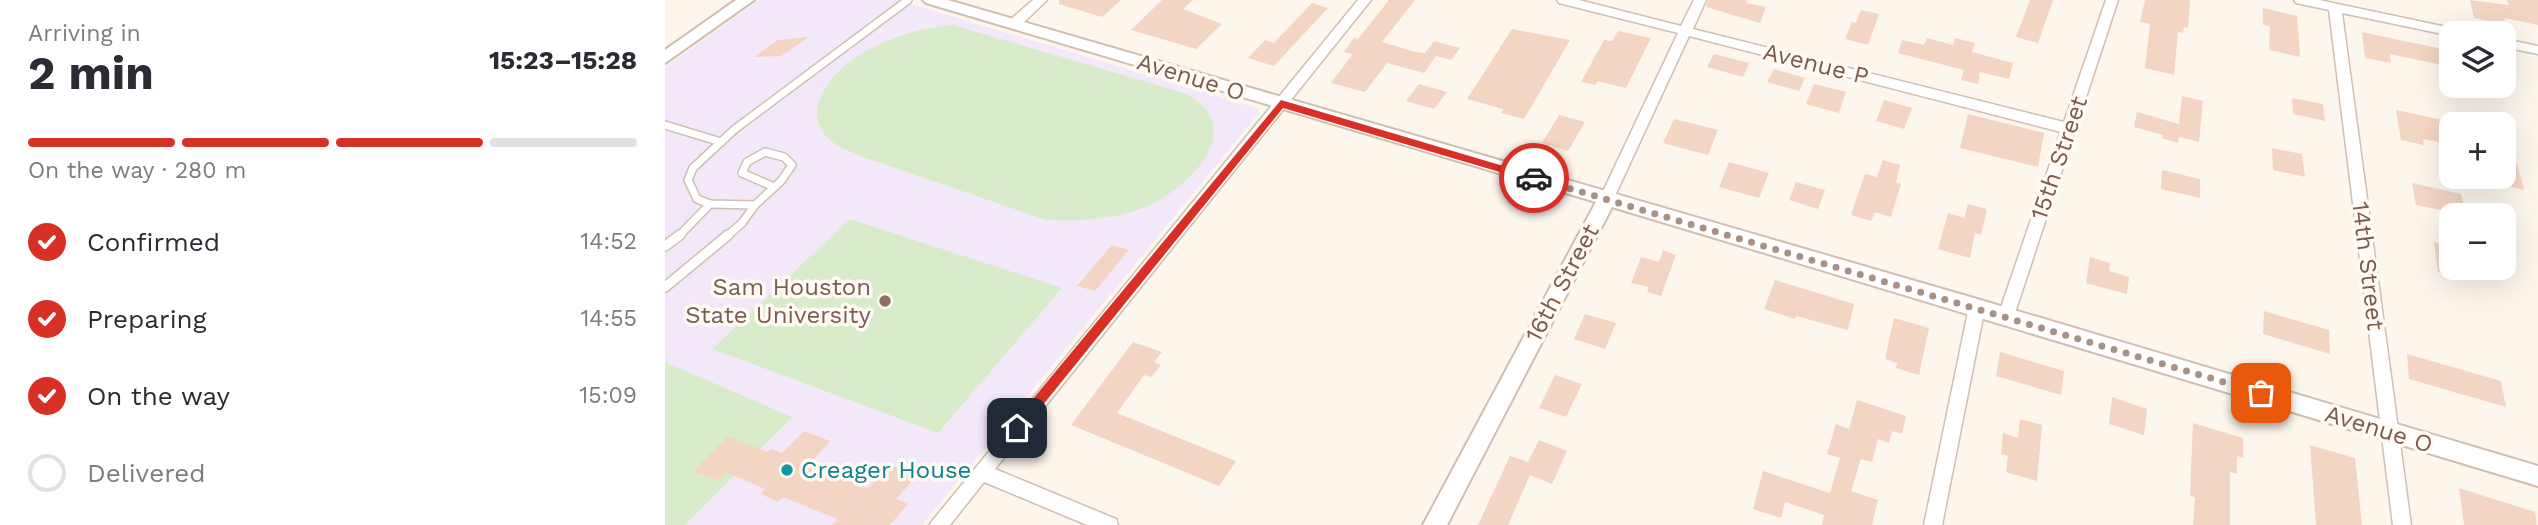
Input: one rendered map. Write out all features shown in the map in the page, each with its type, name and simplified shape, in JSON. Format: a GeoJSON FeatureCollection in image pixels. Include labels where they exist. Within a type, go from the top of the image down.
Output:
{"type":"FeatureCollection","features":[{"type":"Feature","properties":{"kind":"street"},"geometry":{"type":"LineString","coordinates":[[665,58],[747,0]]}},
{"type":"Feature","properties":{"kind":"street","name":"Avenue O"},"geometry":{"type":"LineString","coordinates":[[931,0],[1977,307],[2538,476]]}},
{"type":"Feature","properties":{"kind":"street"},"geometry":{"type":"LineString","coordinates":[[1015,23],[1041,0]]}},
{"type":"Feature","properties":{"kind":"street"},"geometry":{"type":"LineString","coordinates":[[938,525],[1365,0]]}},
{"type":"Feature","properties":{"kind":"street","name":"Avenue P"},"geometry":{"type":"LineString","coordinates":[[1563,0],[2070,129]]}},
{"type":"Feature","properties":{"kind":"street","name":"16th Street"},"geometry":{"type":"LineString","coordinates":[[1434,525],[1606,200],[1700,0]]}},
{"type":"Feature","properties":{"kind":"street","name":"15th Street"},"geometry":{"type":"LineString","coordinates":[[2006,316],[2112,0]]}},
{"type":"Feature","properties":{"kind":"street"},"geometry":{"type":"LineString","coordinates":[[2300,0],[2439,29]]}},
{"type":"Feature","properties":{"kind":"street","name":"14th Street"},"geometry":{"type":"LineString","coordinates":[[2335,8],[2402,525]]}},
{"type":"Feature","properties":{"kind":"street"},"geometry":{"type":"LineString","coordinates":[[2516,46],[2538,51]]}},
{"type":"Feature","properties":{"kind":"street"},"geometry":{"type":"LineString","coordinates":[[1933,525],[1977,307]]}},
{"type":"Feature","properties":{"kind":"street"},"geometry":{"type":"LineString","coordinates":[[981,472],[1109,525]]}},
{"type":"Feature","properties":{"kind":"lane"},"geometry":{"type":"LineString","coordinates":[[755,205],[710,204],[697,199],[688,180],[693,168],[721,142],[908,0]]}},
{"type":"Feature","properties":{"kind":"lane"},"geometry":{"type":"LineString","coordinates":[[665,125],[721,142]]}},
{"type":"Feature","properties":{"kind":"lane"},"geometry":{"type":"LineString","coordinates":[[665,286],[742,223],[755,205],[774,187],[790,170],[791,161],[765,152],[755,156],[741,173],[774,187]]}},
{"type":"Feature","properties":{"kind":"lane"},"geometry":{"type":"LineString","coordinates":[[665,246],[689,228],[710,204]]}},
{"type":"Feature","properties":{"kind":"shaded area","name":"Sam Houston State University"},"geometry":{"type":"Polygon","coordinates":[[[759,0],[898,0],[1257,108],[1259,113],[922,525],[665,525],[665,67],[759,0]]]}},
{"type":"Feature","properties":{"kind":"green space"},"geometry":{"type":"Polygon","coordinates":[[[953,25],[1187,94],[1205,109],[1213,125],[1213,141],[1205,158],[1193,174],[1177,188],[1143,208],[1096,219],[1046,220],[863,157],[837,145],[826,136],[821,129],[817,111],[825,88],[838,72],[873,47],[893,38],[953,25]]]}},
{"type":"Feature","properties":{"kind":"green space"},"geometry":{"type":"Polygon","coordinates":[[[850,219],[1062,288],[938,433],[712,349],[850,219]]]}},
{"type":"Feature","properties":{"kind":"green space"},"geometry":{"type":"Polygon","coordinates":[[[665,362],[792,417],[685,525],[665,525],[665,362]]]}},
{"type":"Feature","properties":{"kind":"building"},"geometry":{"type":"Polygon","coordinates":[[[1059,0],[1121,0],[1102,17],[1059,4],[1059,0]]]}},
{"type":"Feature","properties":{"kind":"building"},"geometry":{"type":"Polygon","coordinates":[[[1162,0],[1193,0],[1183,9],[1222,24],[1196,49],[1131,30],[1162,0]]]}},
{"type":"Feature","properties":{"kind":"building"},"geometry":{"type":"Polygon","coordinates":[[[1389,0],[1415,0],[1382,42],[1425,53],[1434,41],[1460,48],[1451,60],[1436,56],[1424,73],[1387,63],[1365,92],[1331,83],[1353,54],[1344,52],[1389,0]]]}},
{"type":"Feature","properties":{"kind":"building"},"geometry":{"type":"Polygon","coordinates":[[[1708,0],[1747,0],[1746,3],[1766,7],[1760,23],[1706,7],[1708,0]]]}},
{"type":"Feature","properties":{"kind":"building"},"geometry":{"type":"Polygon","coordinates":[[[2030,0],[2053,0],[2038,43],[2016,37],[2030,0]]]}},
{"type":"Feature","properties":{"kind":"building"},"geometry":{"type":"Polygon","coordinates":[[[2145,0],[2190,0],[2188,28],[2184,27],[2183,33],[2178,32],[2174,75],[2145,68],[2150,24],[2140,22],[2145,0]]]}},
{"type":"Feature","properties":{"kind":"building"},"geometry":{"type":"Polygon","coordinates":[[[2470,0],[2509,5],[2507,0],[2538,0],[2538,25],[2504,18],[2505,21],[2474,18],[2470,0]]]}},
{"type":"Feature","properties":{"kind":"building"},"geometry":{"type":"Polygon","coordinates":[[[1312,3],[1328,8],[1274,66],[1248,58],[1265,40],[1274,43],[1312,3]]]}},
{"type":"Feature","properties":{"kind":"building"},"geometry":{"type":"Polygon","coordinates":[[[2263,8],[2297,16],[2300,57],[2269,50],[2270,26],[2263,25],[2263,8]]]}},
{"type":"Feature","properties":{"kind":"building"},"geometry":{"type":"Polygon","coordinates":[[[1861,10],[1879,14],[1868,45],[1845,39],[1861,10]]]}},
{"type":"Feature","properties":{"kind":"building"},"geometry":{"type":"Polygon","coordinates":[[[1512,29],[1570,40],[1524,119],[1501,113],[1503,109],[1467,99],[1512,29]]]}},
{"type":"Feature","properties":{"kind":"building"},"geometry":{"type":"Polygon","coordinates":[[[1618,31],[1651,38],[1626,88],[1598,81],[1595,85],[1581,82],[1604,40],[1612,41],[1618,31]]]}},
{"type":"Feature","properties":{"kind":"building"},"geometry":{"type":"Polygon","coordinates":[[[2362,32],[2439,48],[2439,64],[2390,54],[2391,63],[2365,58],[2362,32]]]}},
{"type":"Feature","properties":{"kind":"building"},"geometry":{"type":"Polygon","coordinates":[[[809,37],[781,56],[754,57],[778,40],[809,37]]]}},
{"type":"Feature","properties":{"kind":"building"},"geometry":{"type":"Polygon","coordinates":[[[1927,38],[1953,45],[1955,38],[1975,43],[1972,52],[2013,63],[2009,79],[1980,72],[1978,84],[1961,80],[1964,70],[1898,53],[1902,40],[1924,45],[1927,38]]]}},
{"type":"Feature","properties":{"kind":"building"},"geometry":{"type":"Polygon","coordinates":[[[1714,54],[1749,63],[1743,77],[1707,67],[1714,54]]]}},
{"type":"Feature","properties":{"kind":"building"},"geometry":{"type":"Polygon","coordinates":[[[1774,69],[1805,78],[1799,91],[1767,82],[1774,69]]]}},
{"type":"Feature","properties":{"kind":"building"},"geometry":{"type":"Polygon","coordinates":[[[1419,84],[1447,92],[1434,109],[1406,101],[1419,84]]]}},
{"type":"Feature","properties":{"kind":"building"},"geometry":{"type":"Polygon","coordinates":[[[1814,84],[1846,92],[1839,113],[1806,104],[1814,84]]]}},
{"type":"Feature","properties":{"kind":"building"},"geometry":{"type":"Polygon","coordinates":[[[2182,96],[2203,101],[2199,142],[2179,137],[2178,143],[2162,138],[2163,135],[2134,127],[2137,112],[2179,124],[2182,96]]]}},
{"type":"Feature","properties":{"kind":"building"},"geometry":{"type":"Polygon","coordinates":[[[2292,98],[2323,104],[2325,121],[2293,114],[2292,98]]]}},
{"type":"Feature","properties":{"kind":"building"},"geometry":{"type":"Polygon","coordinates":[[[1884,100],[1912,108],[1904,129],[1876,121],[1884,100]]]}},
{"type":"Feature","properties":{"kind":"building"},"geometry":{"type":"Polygon","coordinates":[[[2396,110],[2439,119],[2439,142],[2423,139],[2424,145],[2401,140],[2396,110]]]}},
{"type":"Feature","properties":{"kind":"building"},"geometry":{"type":"Polygon","coordinates":[[[1968,114],[2044,133],[2038,167],[1960,148],[1968,114]]]}},
{"type":"Feature","properties":{"kind":"building"},"geometry":{"type":"Polygon","coordinates":[[[1559,115],[1585,122],[1568,151],[1542,143],[1559,115]]]}},
{"type":"Feature","properties":{"kind":"building"},"geometry":{"type":"Polygon","coordinates":[[[1674,119],[1718,130],[1708,155],[1663,143],[1674,119]]]}},
{"type":"Feature","properties":{"kind":"building"},"geometry":{"type":"Polygon","coordinates":[[[2272,148],[2302,154],[2305,177],[2273,170],[2272,148]]]}},
{"type":"Feature","properties":{"kind":"building"},"geometry":{"type":"Polygon","coordinates":[[[1883,160],[1900,165],[1896,183],[1901,184],[1891,217],[1875,212],[1871,221],[1851,215],[1865,174],[1877,177],[1883,160]]]}},
{"type":"Feature","properties":{"kind":"building"},"geometry":{"type":"Polygon","coordinates":[[[1729,162],[1769,173],[1759,198],[1719,187],[1729,162]]]}},
{"type":"Feature","properties":{"kind":"building"},"geometry":{"type":"Polygon","coordinates":[[[2516,164],[2517,164],[2524,190],[2516,188],[2516,164]]]}},
{"type":"Feature","properties":{"kind":"building"},"geometry":{"type":"Polygon","coordinates":[[[2162,170],[2200,179],[2200,198],[2161,189],[2162,170]]]}},
{"type":"Feature","properties":{"kind":"building"},"geometry":{"type":"Polygon","coordinates":[[[1796,182],[1825,190],[1818,209],[1789,200],[1796,182]]]}},
{"type":"Feature","properties":{"kind":"building"},"geometry":{"type":"Polygon","coordinates":[[[2412,183],[2461,194],[2463,203],[2439,203],[2439,210],[2416,205],[2412,183]]]}},
{"type":"Feature","properties":{"kind":"building"},"geometry":{"type":"Polygon","coordinates":[[[1968,204],[1987,209],[1981,235],[1975,233],[1970,258],[1938,249],[1948,213],[1964,218],[1968,204]]]}},
{"type":"Feature","properties":{"kind":"building"},"geometry":{"type":"Polygon","coordinates":[[[2434,242],[2439,243],[2438,272],[2434,242]]]}},
{"type":"Feature","properties":{"kind":"building"},"geometry":{"type":"Polygon","coordinates":[[[1112,245],[1129,250],[1095,291],[1077,286],[1112,245]]]}},
{"type":"Feature","properties":{"kind":"building"},"geometry":{"type":"Polygon","coordinates":[[[1663,250],[1676,255],[1661,296],[1647,292],[1649,287],[1631,283],[1641,257],[1659,262],[1663,250]]]}},
{"type":"Feature","properties":{"kind":"building"},"geometry":{"type":"Polygon","coordinates":[[[2090,257],[2110,263],[2109,271],[2129,277],[2127,294],[2086,283],[2090,257]]]}},
{"type":"Feature","properties":{"kind":"building"},"geometry":{"type":"Polygon","coordinates":[[[1775,280],[1854,304],[1848,330],[1796,316],[1795,319],[1764,309],[1775,280]]]}},
{"type":"Feature","properties":{"kind":"building"},"geometry":{"type":"Polygon","coordinates":[[[2264,311],[2329,330],[2330,354],[2263,334],[2264,311]]]}},
{"type":"Feature","properties":{"kind":"building"},"geometry":{"type":"Polygon","coordinates":[[[1585,314],[1616,323],[1605,349],[1574,339],[1585,314]]]}},
{"type":"Feature","properties":{"kind":"building"},"geometry":{"type":"Polygon","coordinates":[[[1894,318],[1929,328],[1919,375],[1896,368],[1897,363],[1885,359],[1894,318]]]}},
{"type":"Feature","properties":{"kind":"building"},"geometry":{"type":"Polygon","coordinates":[[[1133,342],[1162,352],[1154,362],[1161,365],[1151,377],[1144,375],[1117,413],[1236,461],[1219,486],[1071,425],[1133,342]]]}},
{"type":"Feature","properties":{"kind":"building"},"geometry":{"type":"Polygon","coordinates":[[[2000,352],[2064,371],[2061,395],[1996,376],[2000,352]]]}},
{"type":"Feature","properties":{"kind":"building"},"geometry":{"type":"Polygon","coordinates":[[[2407,354],[2501,381],[2506,407],[2409,379],[2407,354]]]}},
{"type":"Feature","properties":{"kind":"building"},"geometry":{"type":"Polygon","coordinates":[[[1555,375],[1582,384],[1566,417],[1539,408],[1555,375]]]}},
{"type":"Feature","properties":{"kind":"building"},"geometry":{"type":"Polygon","coordinates":[[[2112,397],[2147,409],[2144,435],[2109,424],[2112,397]]]}},
{"type":"Feature","properties":{"kind":"building"},"geometry":{"type":"Polygon","coordinates":[[[1857,400],[1906,416],[1902,434],[1892,431],[1889,443],[1878,439],[1872,462],[1861,459],[1851,491],[1878,500],[1872,525],[1822,525],[1824,515],[1785,502],[1781,518],[1753,509],[1763,471],[1830,493],[1840,458],[1827,454],[1836,424],[1849,429],[1857,400]]]}},
{"type":"Feature","properties":{"kind":"building"},"geometry":{"type":"Polygon","coordinates":[[[2020,419],[2042,425],[2037,481],[2006,472],[2008,456],[2001,454],[2003,433],[2018,438],[2020,419]]]}},
{"type":"Feature","properties":{"kind":"building"},"geometry":{"type":"Polygon","coordinates":[[[2193,423],[2243,438],[2243,458],[2237,456],[2237,474],[2230,472],[2230,525],[2193,525],[2195,497],[2190,496],[2193,423]]]}},
{"type":"Feature","properties":{"kind":"building"},"geometry":{"type":"Polygon","coordinates":[[[804,431],[830,441],[809,464],[868,488],[889,464],[917,476],[896,499],[908,504],[890,525],[832,525],[837,519],[783,497],[778,502],[761,494],[765,489],[725,472],[717,480],[693,471],[728,436],[768,452],[771,449],[782,453],[804,431]]]}},
{"type":"Feature","properties":{"kind":"building"},"geometry":{"type":"Polygon","coordinates":[[[1539,440],[1567,451],[1552,484],[1530,475],[1508,525],[1478,525],[1510,456],[1528,462],[1539,440]]]}},
{"type":"Feature","properties":{"kind":"building"},"geometry":{"type":"Polygon","coordinates":[[[2310,445],[2355,458],[2362,525],[2316,525],[2310,445]]]}},
{"type":"Feature","properties":{"kind":"building"},"geometry":{"type":"Polygon","coordinates":[[[2459,488],[2535,512],[2537,525],[2464,525],[2459,488]]]}},
{"type":"Feature","properties":{"kind":"way so far"},"geometry":{"type":"LineString","coordinates":[[1534,178],[2261,393]]}},
{"type":"Feature","properties":{"kind":"place","name":"Sam Houston State University"},"geometry":{"type":"Point","coordinates":[885,301]}},
{"type":"Feature","properties":{"kind":"place","name":"Creager House"},"geometry":{"type":"Point","coordinates":[787,470]}},
{"type":"Feature","properties":{"kind":"route"},"geometry":{"type":"LineString","coordinates":[[1017,428],[1281,104],[1534,178]]}}]}
